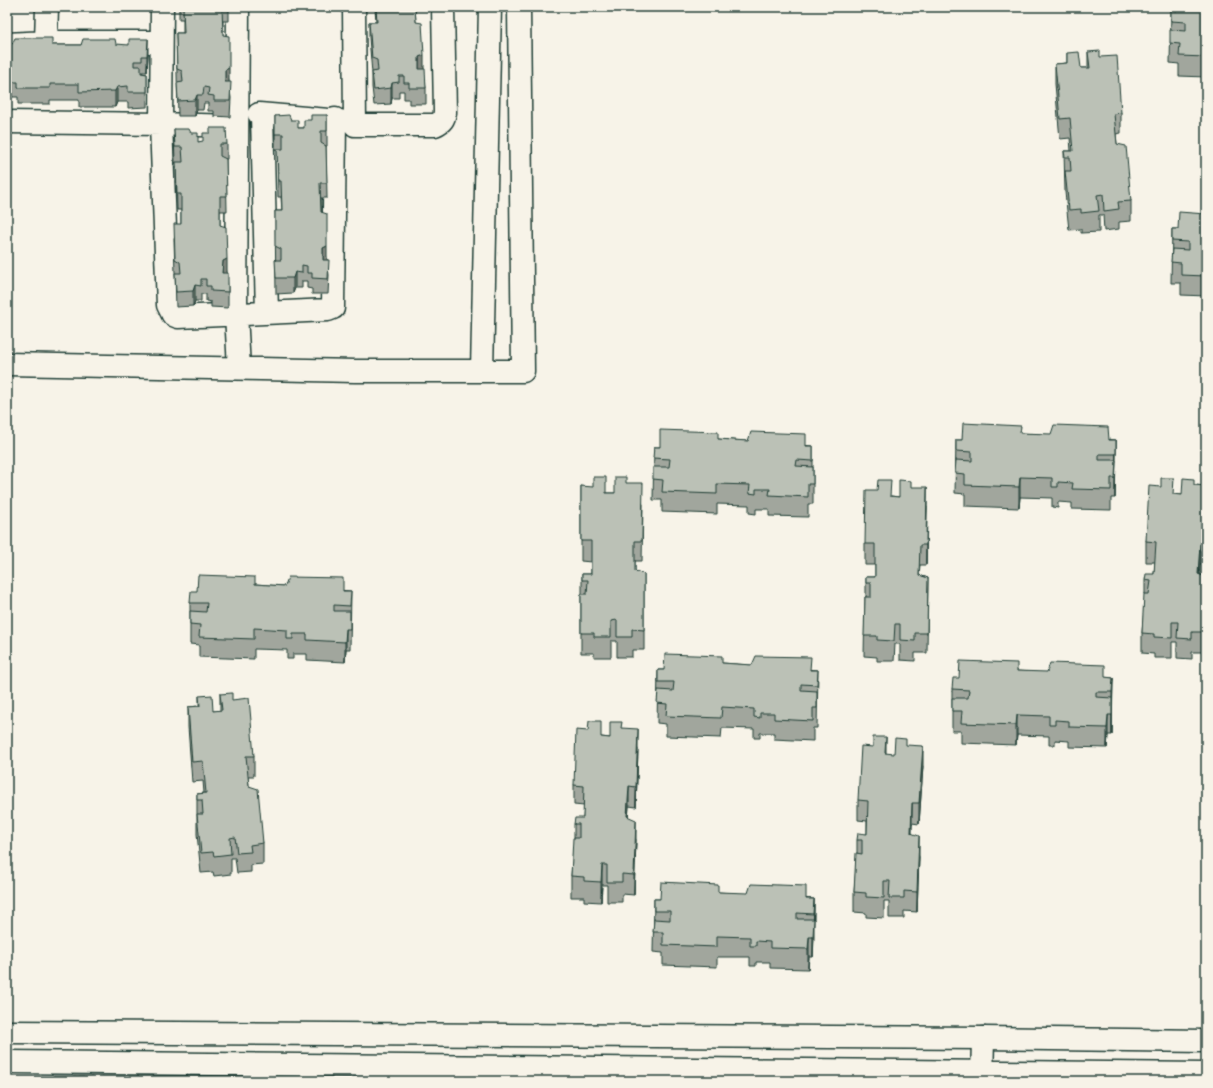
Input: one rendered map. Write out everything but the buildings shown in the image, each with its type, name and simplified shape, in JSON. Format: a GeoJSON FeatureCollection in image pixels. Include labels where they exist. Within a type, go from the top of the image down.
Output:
{"type":"FeatureCollection","features":[{"type":"Feature","properties":{"kind":"street"},"geometry":{"type":"LineString","coordinates":[[46,42],[47,7]]}},
{"type":"Feature","properties":{"kind":"street"},"geometry":{"type":"LineString","coordinates":[[162,7],[161,124],[168,304],[173,314],[178,317],[328,310],[333,308],[354,7]]}},
{"type":"Feature","properties":{"kind":"street"},"geometry":{"type":"LineString","coordinates":[[238,7],[236,314],[239,368]]}},
{"type":"Feature","properties":{"kind":"street"},"geometry":{"type":"LineString","coordinates":[[7,122],[161,124],[237,120],[262,115],[345,122],[435,125],[444,119],[445,112],[443,7]]}},
{"type":"Feature","properties":{"kind":"street"},"geometry":{"type":"LineString","coordinates":[[482,371],[490,7]]}},
{"type":"Feature","properties":{"kind":"street"},"geometry":{"type":"LineString","coordinates":[[7,364],[355,371],[523,371],[519,7]]}},
{"type":"Feature","properties":{"kind":"street"},"geometry":{"type":"LineString","coordinates":[[7,44],[46,42],[162,42]]}},
{"type":"Feature","properties":{"kind":"street"},"geometry":{"type":"LineString","coordinates":[[262,115],[267,313]]}},
{"type":"Feature","properties":{"kind":"street"},"geometry":{"type":"LineString","coordinates":[[7,1032],[983,1038],[1206,1041]]}},
{"type":"Feature","properties":{"kind":"street"},"geometry":{"type":"LineString","coordinates":[[982,1076],[983,1038]]}},
{"type":"Feature","properties":{"kind":"street"},"geometry":{"type":"LineString","coordinates":[[7,1062],[982,1076],[1206,1074]]}}]}
